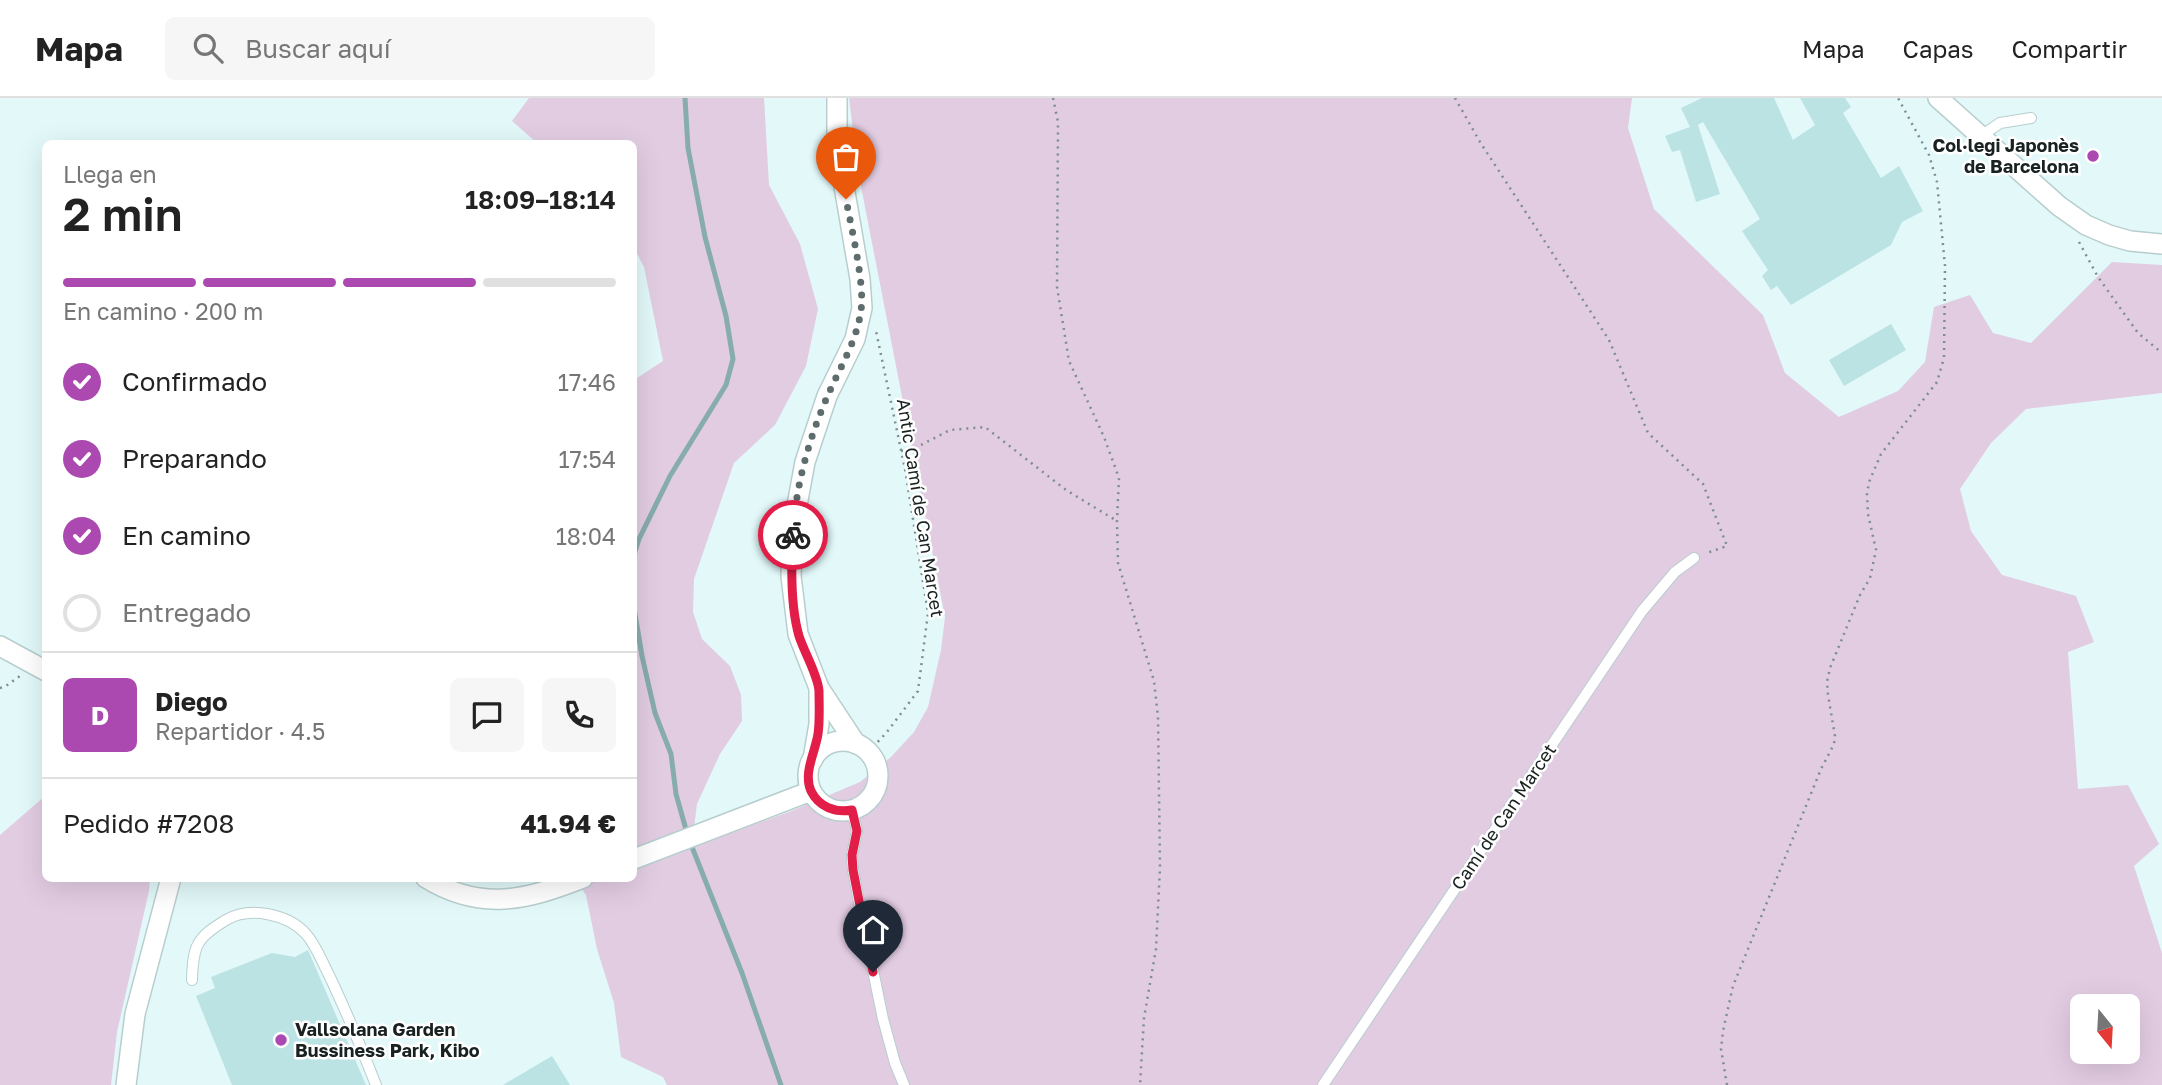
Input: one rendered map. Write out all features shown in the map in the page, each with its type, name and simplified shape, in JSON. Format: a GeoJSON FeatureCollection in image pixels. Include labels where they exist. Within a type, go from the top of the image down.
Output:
{"type":"FeatureCollection","features":[{"type":"Feature","properties":{"kind":"street"},"geometry":{"type":"LineString","coordinates":[[819,688],[818,735],[808,775],[811,791],[828,808],[852,810],[869,800],[876,789],[877,769],[819,688],[798,634],[791,576],[793,527],[804,462],[827,396],[855,339],[862,308],[860,279],[838,146],[837,98]]}},
{"type":"Feature","properties":{"kind":"street"},"geometry":{"type":"LineString","coordinates":[[1938,98],[2059,206],[2086,225],[2130,241],[2162,244]]}},
{"type":"Feature","properties":{"kind":"street"},"geometry":{"type":"LineString","coordinates":[[0,646],[42,669]]}},
{"type":"Feature","properties":{"kind":"street"},"geometry":{"type":"LineString","coordinates":[[812,760],[821,749],[834,743],[843,741],[862,748]]}},
{"type":"Feature","properties":{"kind":"street"},"geometry":{"type":"LineString","coordinates":[[637,858],[811,791]]}},
{"type":"Feature","properties":{"kind":"street"},"geometry":{"type":"LineString","coordinates":[[126,1085],[135,1014],[170,882]]}},
{"type":"Feature","properties":{"kind":"street"},"geometry":{"type":"LineString","coordinates":[[434,882],[447,889],[493,900],[514,899],[550,891],[573,882]]}},
{"type":"Feature","properties":{"kind":"lane"},"geometry":{"type":"LineString","coordinates":[[1981,136],[2000,123],[2031,118]]}},
{"type":"Feature","properties":{"kind":"lane","name":"Camí de Can Marcet"},"geometry":{"type":"LineString","coordinates":[[1323,1085],[1642,611],[1675,572],[1694,558]]}},
{"type":"Feature","properties":{"kind":"lane"},"geometry":{"type":"LineString","coordinates":[[852,810],[857,831],[852,855],[853,870],[883,1019],[904,1085]]}},
{"type":"Feature","properties":{"kind":"lane"},"geometry":{"type":"LineString","coordinates":[[192,980],[192,957],[197,943],[221,922],[230,917],[256,912],[291,921],[306,934],[315,948],[354,1030],[376,1085]]}},
{"type":"Feature","properties":{"kind":"path"},"geometry":{"type":"LineString","coordinates":[[1053,98],[1058,122],[1057,287],[1069,361],[1119,478],[1118,562],[1154,681],[1158,717],[1160,854],[1156,948],[1144,1018],[1140,1085]]}},
{"type":"Feature","properties":{"kind":"path"},"geometry":{"type":"LineString","coordinates":[[1455,98],[1480,142],[1609,340],[1648,433],[1703,484],[1727,546],[1694,558]]}},
{"type":"Feature","properties":{"kind":"path"},"geometry":{"type":"LineString","coordinates":[[1727,1085],[1721,1049],[1733,986],[1811,793],[1834,744],[1827,682],[1830,668],[1860,595],[1870,578],[1876,550],[1868,514],[1869,482],[1881,454],[1937,382],[1944,358],[1945,266],[1937,182],[1929,155],[1898,98]]}},
{"type":"Feature","properties":{"kind":"path"},"geometry":{"type":"LineString","coordinates":[[2079,242],[2098,277],[2138,333],[2162,354]]}},
{"type":"Feature","properties":{"kind":"path","name":"Antic Camí de Can Marcet"},"geometry":{"type":"LineString","coordinates":[[862,748],[887,732],[918,691],[929,613],[901,451],[874,320]]}},
{"type":"Feature","properties":{"kind":"path"},"geometry":{"type":"LineString","coordinates":[[901,451],[917,447],[950,430],[985,427],[1058,485],[1117,521]]}},
{"type":"Feature","properties":{"kind":"path"},"geometry":{"type":"LineString","coordinates":[[0,688],[20,676]]}},
{"type":"Feature","properties":{"kind":"shaded area"},"geometry":{"type":"Polygon","coordinates":[[[529,98],[764,98],[769,185],[800,244],[818,309],[806,366],[775,425],[734,463],[694,579],[693,612],[702,639],[730,666],[741,695],[742,721],[720,754],[697,804],[693,836],[696,845],[789,812],[860,782],[891,757],[914,732],[928,707],[941,650],[945,617],[858,171],[849,98],[1632,98],[1628,128],[1654,209],[1763,315],[1785,373],[1839,417],[1898,391],[1925,362],[1934,307],[1970,295],[1993,333],[2031,343],[2112,262],[2162,265],[2162,393],[2026,409],[1991,443],[1960,489],[1971,531],[2002,575],[2076,596],[2094,642],[2068,652],[2078,789],[2128,785],[2159,844],[2134,866],[2162,953],[2162,1085],[667,1085],[663,1077],[621,1057],[614,1003],[597,949],[586,895],[577,882],[637,882],[637,378],[663,361],[644,267],[637,254],[637,140],[534,140],[512,121],[529,98]]]}},
{"type":"Feature","properties":{"kind":"shaded area"},"geometry":{"type":"Polygon","coordinates":[[[42,799],[42,882],[150,882],[117,1032],[111,1085],[0,1085],[0,835],[42,799]]]}},
{"type":"Feature","properties":{"kind":"building"},"geometry":{"type":"Polygon","coordinates":[[[1702,98],[1774,98],[1793,140],[1815,125],[1800,98],[1845,98],[1851,107],[1843,113],[1881,178],[1899,166],[1923,211],[1902,222],[1891,245],[1791,305],[1777,286],[1771,290],[1762,276],[1768,270],[1742,231],[1760,219],[1703,122],[1698,125],[1720,194],[1696,202],[1680,150],[1672,152],[1665,136],[1690,127],[1681,108],[1702,98]]]}},
{"type":"Feature","properties":{"kind":"building"},"geometry":{"type":"Polygon","coordinates":[[[1891,324],[1906,350],[1844,386],[1829,360],[1891,324]]]}},
{"type":"Feature","properties":{"kind":"building","name":"Vallsolana Garden Bussiness Park, Kibo"},"geometry":{"type":"Polygon","coordinates":[[[308,950],[366,1085],[232,1085],[196,996],[215,988],[211,977],[272,953],[295,957],[308,950]]]}},
{"type":"Feature","properties":{"kind":"building"},"geometry":{"type":"Polygon","coordinates":[[[552,1056],[570,1085],[503,1085],[552,1056]]]}},
{"type":"Feature","properties":{"kind":"waterway"},"geometry":{"type":"LineString","coordinates":[[637,545],[670,476],[726,385],[733,359],[726,316],[705,237],[688,148],[685,98]]}},
{"type":"Feature","properties":{"kind":"waterway"},"geometry":{"type":"LineString","coordinates":[[637,626],[655,713],[671,754],[676,794],[687,833]]}},
{"type":"Feature","properties":{"kind":"waterway"},"geometry":{"type":"LineString","coordinates":[[690,842],[742,973],[781,1085]]}},
{"type":"Feature","properties":{"kind":"way so far"},"geometry":{"type":"LineString","coordinates":[[793,535],[804,462],[827,396],[855,339],[862,308],[860,279],[846,199]]}},
{"type":"Feature","properties":{"kind":"place","name":"Col·legi Japonès de Barcelona"},"geometry":{"type":"Point","coordinates":[2093,156]}},
{"type":"Feature","properties":{"kind":"place","name":"Vallsolana Garden Bussiness Park, Kibo"},"geometry":{"type":"Point","coordinates":[281,1040]}},
{"type":"Feature","properties":{"kind":"route"},"geometry":{"type":"LineString","coordinates":[[793,535],[791,576],[798,634],[819,688],[818,735],[808,771],[809,783],[813,795],[824,806],[837,811],[852,810],[857,831],[852,855],[853,870],[873,972]]}}]}
